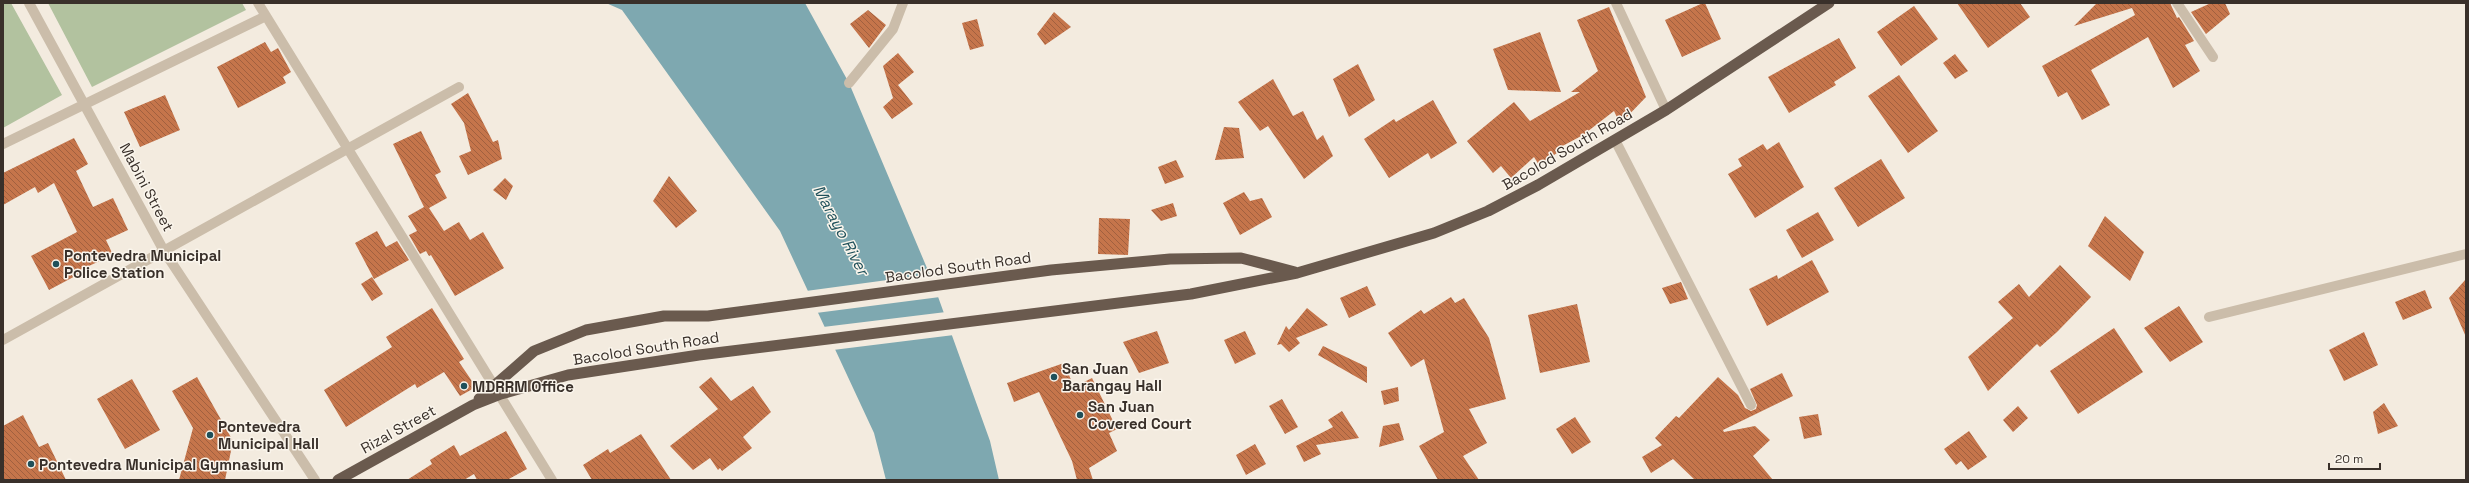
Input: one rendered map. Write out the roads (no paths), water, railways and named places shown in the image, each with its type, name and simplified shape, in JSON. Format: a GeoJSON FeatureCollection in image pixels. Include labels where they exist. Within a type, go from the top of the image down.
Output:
{"type":"FeatureCollection","features":[{"type":"Feature","properties":{"kind":"highway","name":"Bacolod South Road"},"geometry":{"type":"LineString","coordinates":[[498,390],[568,375],[699,355],[1191,294],[1298,273],[1434,233],[1488,211],[1538,185],[1666,110],[1829,3]]}},
{"type":"Feature","properties":{"kind":"highway","name":"Bacolod South Road"},"geometry":{"type":"LineString","coordinates":[[498,390],[534,351],[586,330],[664,316],[708,316],[1051,270],[1170,259],[1241,258],[1298,273]]}},
{"type":"Feature","properties":{"kind":"highway","name":"Rizal Street"},"geometry":{"type":"LineString","coordinates":[[338,480],[498,390]]}},
{"type":"Feature","properties":{"kind":"street","name":"Mabini Street"},"geometry":{"type":"LineString","coordinates":[[29,3],[164,251],[315,480]]}},
{"type":"Feature","properties":{"kind":"street"},"geometry":{"type":"LineString","coordinates":[[258,3],[347,149],[498,390],[552,480]]}},
{"type":"Feature","properties":{"kind":"street"},"geometry":{"type":"LineString","coordinates":[[849,83],[893,29],[903,3]]}},
{"type":"Feature","properties":{"kind":"street"},"geometry":{"type":"LineString","coordinates":[[1616,3],[1666,110]]}},
{"type":"Feature","properties":{"kind":"street"},"geometry":{"type":"LineString","coordinates":[[2177,3],[2213,57]]}},
{"type":"Feature","properties":{"kind":"street"},"geometry":{"type":"LineString","coordinates":[[3,144],[266,16]]}},
{"type":"Feature","properties":{"kind":"street"},"geometry":{"type":"LineString","coordinates":[[3,340],[459,87]]}},
{"type":"Feature","properties":{"kind":"street"},"geometry":{"type":"LineString","coordinates":[[1615,140],[1752,405]]}},
{"type":"Feature","properties":{"kind":"street"},"geometry":{"type":"LineString","coordinates":[[2209,317],[2466,254]]}},
{"type":"Feature","properties":{"kind":"water","name":"Marayo River"},"geometry":{"type":"Polygon","coordinates":[[[606,3],[805,3],[849,83],[932,280],[990,441],[999,480],[886,480],[874,433],[780,231],[622,10],[606,3]]]}},
{"type":"Feature","properties":{"kind":"place","name":"Pontevedra Municipal Police Station"},"geometry":{"type":"Point","coordinates":[56,264]}},
{"type":"Feature","properties":{"kind":"place","name":"San Juan Barangay Hall"},"geometry":{"type":"Point","coordinates":[1054,377]}},
{"type":"Feature","properties":{"kind":"place","name":"MDRRM Office"},"geometry":{"type":"Point","coordinates":[464,386]}},
{"type":"Feature","properties":{"kind":"place","name":"San Juan Covered Court"},"geometry":{"type":"Point","coordinates":[1080,415]}},
{"type":"Feature","properties":{"kind":"place","name":"Pontevedra Municipal Hall"},"geometry":{"type":"Point","coordinates":[210,435]}},
{"type":"Feature","properties":{"kind":"place","name":"Pontevedra Municipal Gymnasium"},"geometry":{"type":"Point","coordinates":[31,464]}}]}
